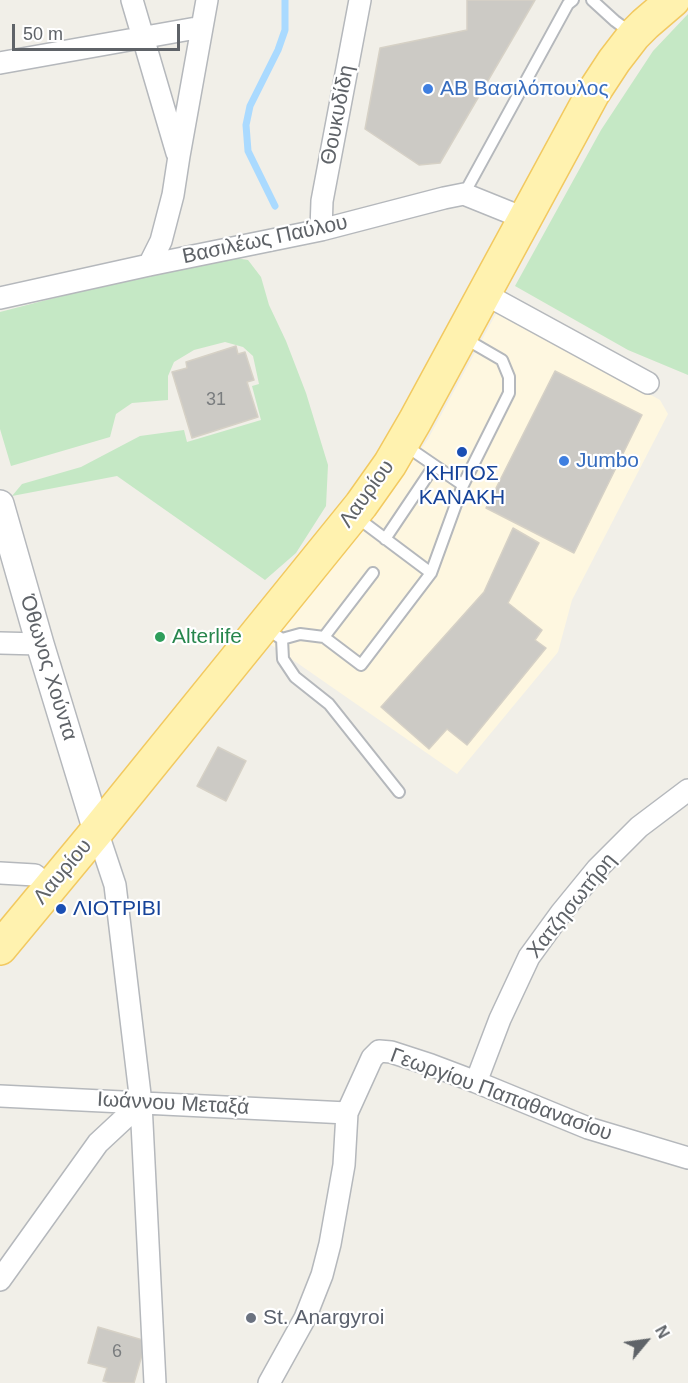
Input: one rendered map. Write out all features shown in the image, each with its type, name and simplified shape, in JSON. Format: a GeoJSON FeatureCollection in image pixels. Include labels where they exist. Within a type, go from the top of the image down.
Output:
{"type":"FeatureCollection","features":[{"type":"Feature","properties":{"kind":"main road","name":"Λαυρίου"},"geometry":{"type":"LineString","coordinates":[[0,948],[97,831],[272,633],[402,444],[593,93],[634,35],[673,0]]}},
{"type":"Feature","properties":{"kind":"street"},"geometry":{"type":"LineString","coordinates":[[132,0],[178,156]]}},
{"type":"Feature","properties":{"kind":"street"},"geometry":{"type":"LineString","coordinates":[[149,265],[161,240],[173,195],[207,0]]}},
{"type":"Feature","properties":{"kind":"street","name":"Θουκυδίδη"},"geometry":{"type":"LineString","coordinates":[[321,230],[322,201],[360,0]]}},
{"type":"Feature","properties":{"kind":"street"},"geometry":{"type":"LineString","coordinates":[[0,63],[202,27]]}},
{"type":"Feature","properties":{"kind":"street"},"geometry":{"type":"LineString","coordinates":[[464,194],[526,219]]}},
{"type":"Feature","properties":{"kind":"street","name":"Βασιλέως Παύλου"},"geometry":{"type":"LineString","coordinates":[[0,298],[321,230],[464,194]]}},
{"type":"Feature","properties":{"kind":"street"},"geometry":{"type":"LineString","coordinates":[[485,294],[648,383]]}},
{"type":"Feature","properties":{"kind":"street","name":"Όθωνος Χούντα"},"geometry":{"type":"LineString","coordinates":[[0,504],[97,831]]}},
{"type":"Feature","properties":{"kind":"street"},"geometry":{"type":"LineString","coordinates":[[0,643],[40,644]]}},
{"type":"Feature","properties":{"kind":"street","name":"Χατζησωτήρη"},"geometry":{"type":"LineString","coordinates":[[476,1082],[500,1019],[529,957],[597,869],[639,827],[688,790]]}},
{"type":"Feature","properties":{"kind":"street"},"geometry":{"type":"LineString","coordinates":[[97,831],[115,885],[141,1103],[155,1383]]}},
{"type":"Feature","properties":{"kind":"street"},"geometry":{"type":"LineString","coordinates":[[0,873],[35,875],[49,888]]}},
{"type":"Feature","properties":{"kind":"street","name":"Γεωργίου Παπαθανασίου"},"geometry":{"type":"LineString","coordinates":[[269,1383],[304,1318],[322,1275],[344,1165],[347,1113],[372,1058],[379,1051],[391,1052],[476,1082],[588,1128],[688,1158]]}},
{"type":"Feature","properties":{"kind":"street","name":"Ιωάννου Μεταξά"},"geometry":{"type":"LineString","coordinates":[[0,1095],[347,1113]]}},
{"type":"Feature","properties":{"kind":"street"},"geometry":{"type":"LineString","coordinates":[[0,1280],[98,1143],[141,1103]]}},
{"type":"Feature","properties":{"kind":"lane"},"geometry":{"type":"LineString","coordinates":[[464,194],[568,4],[573,0]]}},
{"type":"Feature","properties":{"kind":"lane"},"geometry":{"type":"LineString","coordinates":[[591,0],[634,35]]}},
{"type":"Feature","properties":{"kind":"lane"},"geometry":{"type":"LineString","coordinates":[[399,792],[329,704],[295,677],[283,659],[272,633],[324,637],[361,665],[431,573],[463,485],[509,393],[510,377],[502,360],[461,337]]}},
{"type":"Feature","properties":{"kind":"lane"},"geometry":{"type":"LineString","coordinates":[[402,444],[463,485]]}},
{"type":"Feature","properties":{"kind":"lane"},"geometry":{"type":"LineString","coordinates":[[386,539],[434,466]]}},
{"type":"Feature","properties":{"kind":"lane"},"geometry":{"type":"LineString","coordinates":[[353,514],[431,573]]}},
{"type":"Feature","properties":{"kind":"lane"},"geometry":{"type":"LineString","coordinates":[[324,637],[373,573]]}},
{"type":"Feature","properties":{"kind":"shaded area"},"geometry":{"type":"Polygon","coordinates":[[[498,310],[660,400],[668,414],[572,600],[558,652],[457,774],[267,642],[380,507],[428,439],[498,310]]]}},
{"type":"Feature","properties":{"kind":"green space"},"geometry":{"type":"Polygon","coordinates":[[[688,14],[688,375],[628,350],[515,286],[601,130],[653,51],[688,14]]]}},
{"type":"Feature","properties":{"kind":"green space"},"geometry":{"type":"Polygon","coordinates":[[[223,256],[248,260],[261,277],[269,305],[306,393],[328,465],[326,506],[296,553],[265,580],[117,476],[12,496],[22,484],[81,467],[140,436],[184,430],[187,442],[261,420],[252,386],[259,384],[253,356],[243,347],[225,342],[194,350],[174,362],[168,376],[168,400],[132,403],[116,414],[110,437],[11,466],[0,429],[0,312],[223,256]]]}},
{"type":"Feature","properties":{"kind":"building","name":"ΑΒ Βασιλόπουλος"},"geometry":{"type":"Polygon","coordinates":[[[467,0],[535,0],[440,163],[419,165],[365,129],[380,48],[467,30],[467,0]]]}},
{"type":"Feature","properties":{"kind":"building"},"geometry":{"type":"Polygon","coordinates":[[[236,346],[238,354],[245,352],[254,380],[247,382],[258,417],[192,438],[172,372],[187,368],[186,362],[236,346]]]}},
{"type":"Feature","properties":{"kind":"building","name":"Jumbo"},"geometry":{"type":"Polygon","coordinates":[[[555,371],[642,415],[574,553],[486,508],[555,371]]]}},
{"type":"Feature","properties":{"kind":"building"},"geometry":{"type":"Polygon","coordinates":[[[513,528],[539,543],[508,603],[542,630],[535,640],[546,648],[467,745],[447,729],[429,749],[381,707],[484,592],[513,528]]]}},
{"type":"Feature","properties":{"kind":"building"},"geometry":{"type":"Polygon","coordinates":[[[218,747],[246,761],[226,801],[197,786],[218,747]]]}},
{"type":"Feature","properties":{"kind":"building"},"geometry":{"type":"Polygon","coordinates":[[[98,1327],[146,1341],[134,1383],[103,1381],[107,1368],[88,1363],[98,1327]]]}},
{"type":"Feature","properties":{"kind":"waterway"},"geometry":{"type":"LineString","coordinates":[[275,206],[248,151],[246,125],[250,106],[278,50],[285,30],[285,0]]}},
{"type":"Feature","properties":{"kind":"place","name":"ΑΒ Βασιλόπουλος"},"geometry":{"type":"Point","coordinates":[428,89]}},
{"type":"Feature","properties":{"kind":"place","name":"ΚΗΠΟΣ ΚΑΝΑΚΗ"},"geometry":{"type":"Point","coordinates":[462,452]}},
{"type":"Feature","properties":{"kind":"place","name":"Jumbo"},"geometry":{"type":"Point","coordinates":[564,461]}},
{"type":"Feature","properties":{"kind":"place","name":"Alterlife"},"geometry":{"type":"Point","coordinates":[160,637]}},
{"type":"Feature","properties":{"kind":"place","name":"ΛΙΟΤΡΙΒΙ"},"geometry":{"type":"Point","coordinates":[61,909]}},
{"type":"Feature","properties":{"kind":"place","name":"St. Anargyroi"},"geometry":{"type":"Point","coordinates":[251,1318]}}]}
